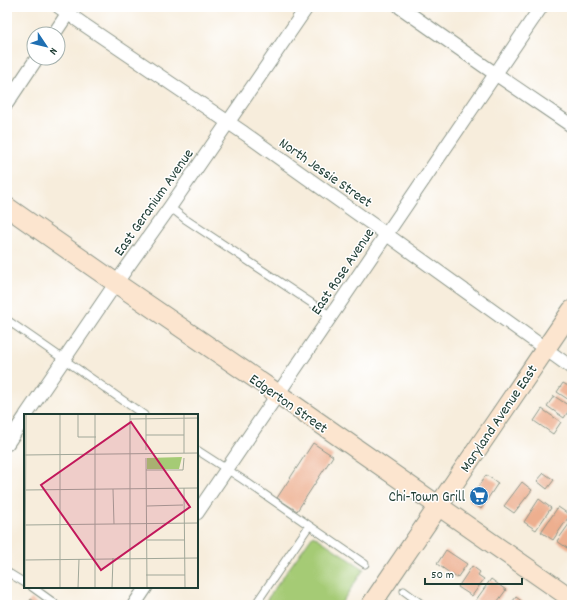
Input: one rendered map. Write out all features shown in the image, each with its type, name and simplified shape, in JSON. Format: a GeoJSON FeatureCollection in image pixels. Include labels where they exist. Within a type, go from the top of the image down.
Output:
{"type":"FeatureCollection","features":[{"type":"Feature","properties":{"kind":"street","name":"East Geranium Avenue"},"geometry":{"type":"LineString","coordinates":[[27,414],[308,7]]}},
{"type":"Feature","properties":{"kind":"street"},"geometry":{"type":"LineString","coordinates":[[400,7],[572,126]]}},
{"type":"Feature","properties":{"kind":"street","name":"East Rose Avenue"},"geometry":{"type":"LineString","coordinates":[[198,512],[542,7]]}},
{"type":"Feature","properties":{"kind":"street","name":"North Jessie Street"},"geometry":{"type":"LineString","coordinates":[[66,9],[386,234],[572,368]]}},
{"type":"Feature","properties":{"kind":"street"},"geometry":{"type":"LineString","coordinates":[[58,26],[66,9]]}},
{"type":"Feature","properties":{"kind":"street"},"geometry":{"type":"LineString","coordinates":[[9,97],[32,66]]}},
{"type":"Feature","properties":{"kind":"street","name":"Edgerton Street"},"geometry":{"type":"LineString","coordinates":[[7,207],[572,599]]}},
{"type":"Feature","properties":{"kind":"street","name":"Maryland Avenue East"},"geometry":{"type":"LineString","coordinates":[[371,605],[572,310]]}},
{"type":"Feature","properties":{"kind":"street","name":"East Geranium Avenue"},"geometry":{"type":"LineString","coordinates":[[7,444],[24,419]]}},
{"type":"Feature","properties":{"kind":"street"},"geometry":{"type":"LineString","coordinates":[[134,605],[145,588]]}},
{"type":"Feature","properties":{"kind":"lane"},"geometry":{"type":"LineString","coordinates":[[170,207],[185,219],[331,316]]}},
{"type":"Feature","properties":{"kind":"lane"},"geometry":{"type":"LineString","coordinates":[[7,320],[143,414]]}},
{"type":"Feature","properties":{"kind":"lane"},"geometry":{"type":"LineString","coordinates":[[198,451],[364,564]]}},
{"type":"Feature","properties":{"kind":"lane"},"geometry":{"type":"LineString","coordinates":[[255,605],[309,526]]}},
{"type":"Feature","properties":{"kind":"lane"},"geometry":{"type":"LineString","coordinates":[[7,572],[24,582]]}},
{"type":"Feature","properties":{"kind":"lane"},"geometry":{"type":"LineString","coordinates":[[33,588],[57,605]]}},
{"type":"Feature","properties":{"kind":"lane"},"geometry":{"type":"LineString","coordinates":[[404,591],[423,605]]}},
{"type":"Feature","properties":{"kind":"green space"},"geometry":{"type":"Polygon","coordinates":[[[313,535],[364,569],[340,605],[263,605],[313,535]]]}},
{"type":"Feature","properties":{"kind":"building"},"geometry":{"type":"Polygon","coordinates":[[[563,383],[572,388],[572,402],[557,392],[563,383]]]}},
{"type":"Feature","properties":{"kind":"building"},"geometry":{"type":"Polygon","coordinates":[[[554,396],[571,407],[564,418],[547,406],[554,396]]]}},
{"type":"Feature","properties":{"kind":"building"},"geometry":{"type":"Polygon","coordinates":[[[542,409],[561,422],[553,434],[534,421],[542,409]]]}},
{"type":"Feature","properties":{"kind":"building"},"geometry":{"type":"Polygon","coordinates":[[[313,443],[333,456],[297,511],[277,498],[313,443]]]}},
{"type":"Feature","properties":{"kind":"building"},"geometry":{"type":"Polygon","coordinates":[[[544,473],[554,480],[547,489],[537,481],[544,473]]]}},
{"type":"Feature","properties":{"kind":"building"},"geometry":{"type":"Polygon","coordinates":[[[486,475],[498,483],[481,509],[469,500],[486,475]]]}},
{"type":"Feature","properties":{"kind":"building"},"geometry":{"type":"Polygon","coordinates":[[[522,482],[532,490],[514,513],[504,506],[522,482]]]}},
{"type":"Feature","properties":{"kind":"building"},"geometry":{"type":"Polygon","coordinates":[[[539,499],[551,508],[536,530],[524,522],[539,499]]]}},
{"type":"Feature","properties":{"kind":"building"},"geometry":{"type":"Polygon","coordinates":[[[558,507],[570,515],[553,540],[541,532],[558,507]]]}},
{"type":"Feature","properties":{"kind":"building"},"geometry":{"type":"Polygon","coordinates":[[[572,520],[572,547],[570,550],[557,541],[572,520]]]}},
{"type":"Feature","properties":{"kind":"building"},"geometry":{"type":"Polygon","coordinates":[[[446,550],[467,564],[457,578],[437,564],[446,550]]]}},
{"type":"Feature","properties":{"kind":"building"},"geometry":{"type":"Polygon","coordinates":[[[472,566],[480,572],[478,575],[484,579],[472,596],[458,587],[472,566]]]}},
{"type":"Feature","properties":{"kind":"building"},"geometry":{"type":"Polygon","coordinates":[[[491,579],[506,590],[495,605],[483,605],[476,600],[491,579]]]}},
{"type":"Feature","properties":{"kind":"building"},"geometry":{"type":"Polygon","coordinates":[[[516,597],[527,605],[510,605],[516,597]]]}},
{"type":"Feature","properties":{"kind":"building"},"geometry":{"type":"Polygon","coordinates":[[[31,599],[40,605],[27,605],[31,599]]]}},
{"type":"Feature","properties":{"kind":"place","name":"Chi-Town Grill"},"geometry":{"type":"Point","coordinates":[479,496]}}]}
